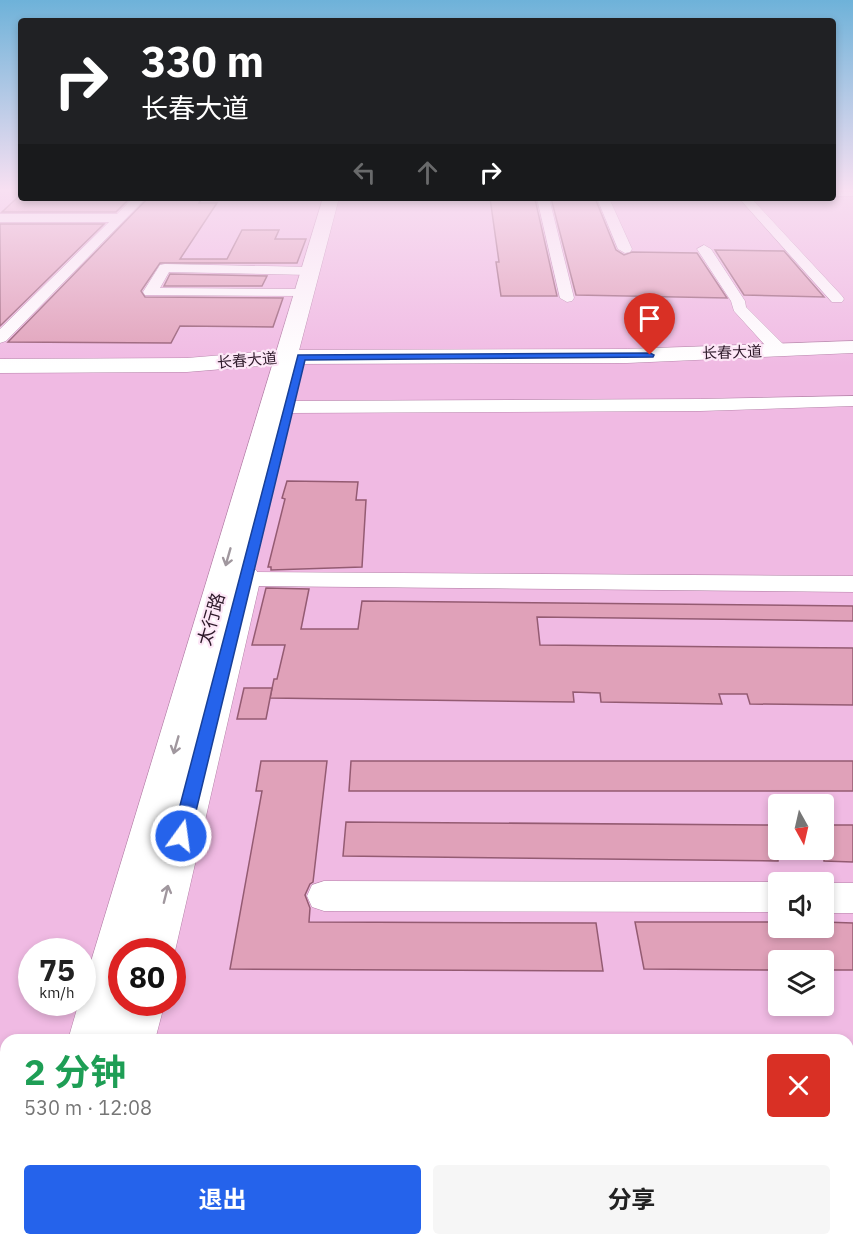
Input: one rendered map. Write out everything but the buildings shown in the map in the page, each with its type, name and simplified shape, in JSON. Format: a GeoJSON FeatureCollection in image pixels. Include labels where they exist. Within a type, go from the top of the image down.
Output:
{"type":"FeatureCollection","features":[{"type":"Feature","properties":{"kind":"main road","name":"太行路"},"geometry":{"type":"LineString","coordinates":[[155,938],[288,407],[293,357],[307,281],[316,250]]}},
{"type":"Feature","properties":{"kind":"main road","name":"太行路"},"geometry":{"type":"LineString","coordinates":[[95,1034],[326,250]]}},
{"type":"Feature","properties":{"kind":"main road","name":"长春大道"},"geometry":{"type":"LineString","coordinates":[[0,366],[187,365],[293,357],[627,356],[853,347]]}},
{"type":"Feature","properties":{"kind":"main road"},"geometry":{"type":"LineString","coordinates":[[0,358],[293,357]]}},
{"type":"Feature","properties":{"kind":"main road"},"geometry":{"type":"LineString","coordinates":[[132,1034],[136,1016]]}},
{"type":"Feature","properties":{"kind":"street"},"geometry":{"type":"LineString","coordinates":[[0,338],[88,250]]}},
{"type":"Feature","properties":{"kind":"street"},"geometry":{"type":"LineString","coordinates":[[555,250],[567,298]]}},
{"type":"Feature","properties":{"kind":"street"},"geometry":{"type":"LineString","coordinates":[[705,250],[738,301],[739,308],[779,350]]}},
{"type":"Feature","properties":{"kind":"street"},"geometry":{"type":"LineString","coordinates":[[793,250],[837,299]]}},
{"type":"Feature","properties":{"kind":"street"},"geometry":{"type":"LineString","coordinates":[[165,268],[307,281],[150,292],[165,268]]}},
{"type":"Feature","properties":{"kind":"street"},"geometry":{"type":"LineString","coordinates":[[288,407],[700,405],[853,401]]}},
{"type":"Feature","properties":{"kind":"street"},"geometry":{"type":"LineString","coordinates":[[245,579],[853,584]]}},
{"type":"Feature","properties":{"kind":"street"},"geometry":{"type":"LineString","coordinates":[[324,896],[768,897]]}},
{"type":"Feature","properties":{"kind":"street"},"geometry":{"type":"LineString","coordinates":[[834,898],[853,898]]}},
{"type":"Feature","properties":{"kind":"route"},"geometry":{"type":"LineString","coordinates":[[181,836],[301,357],[650,355]]}}]}
